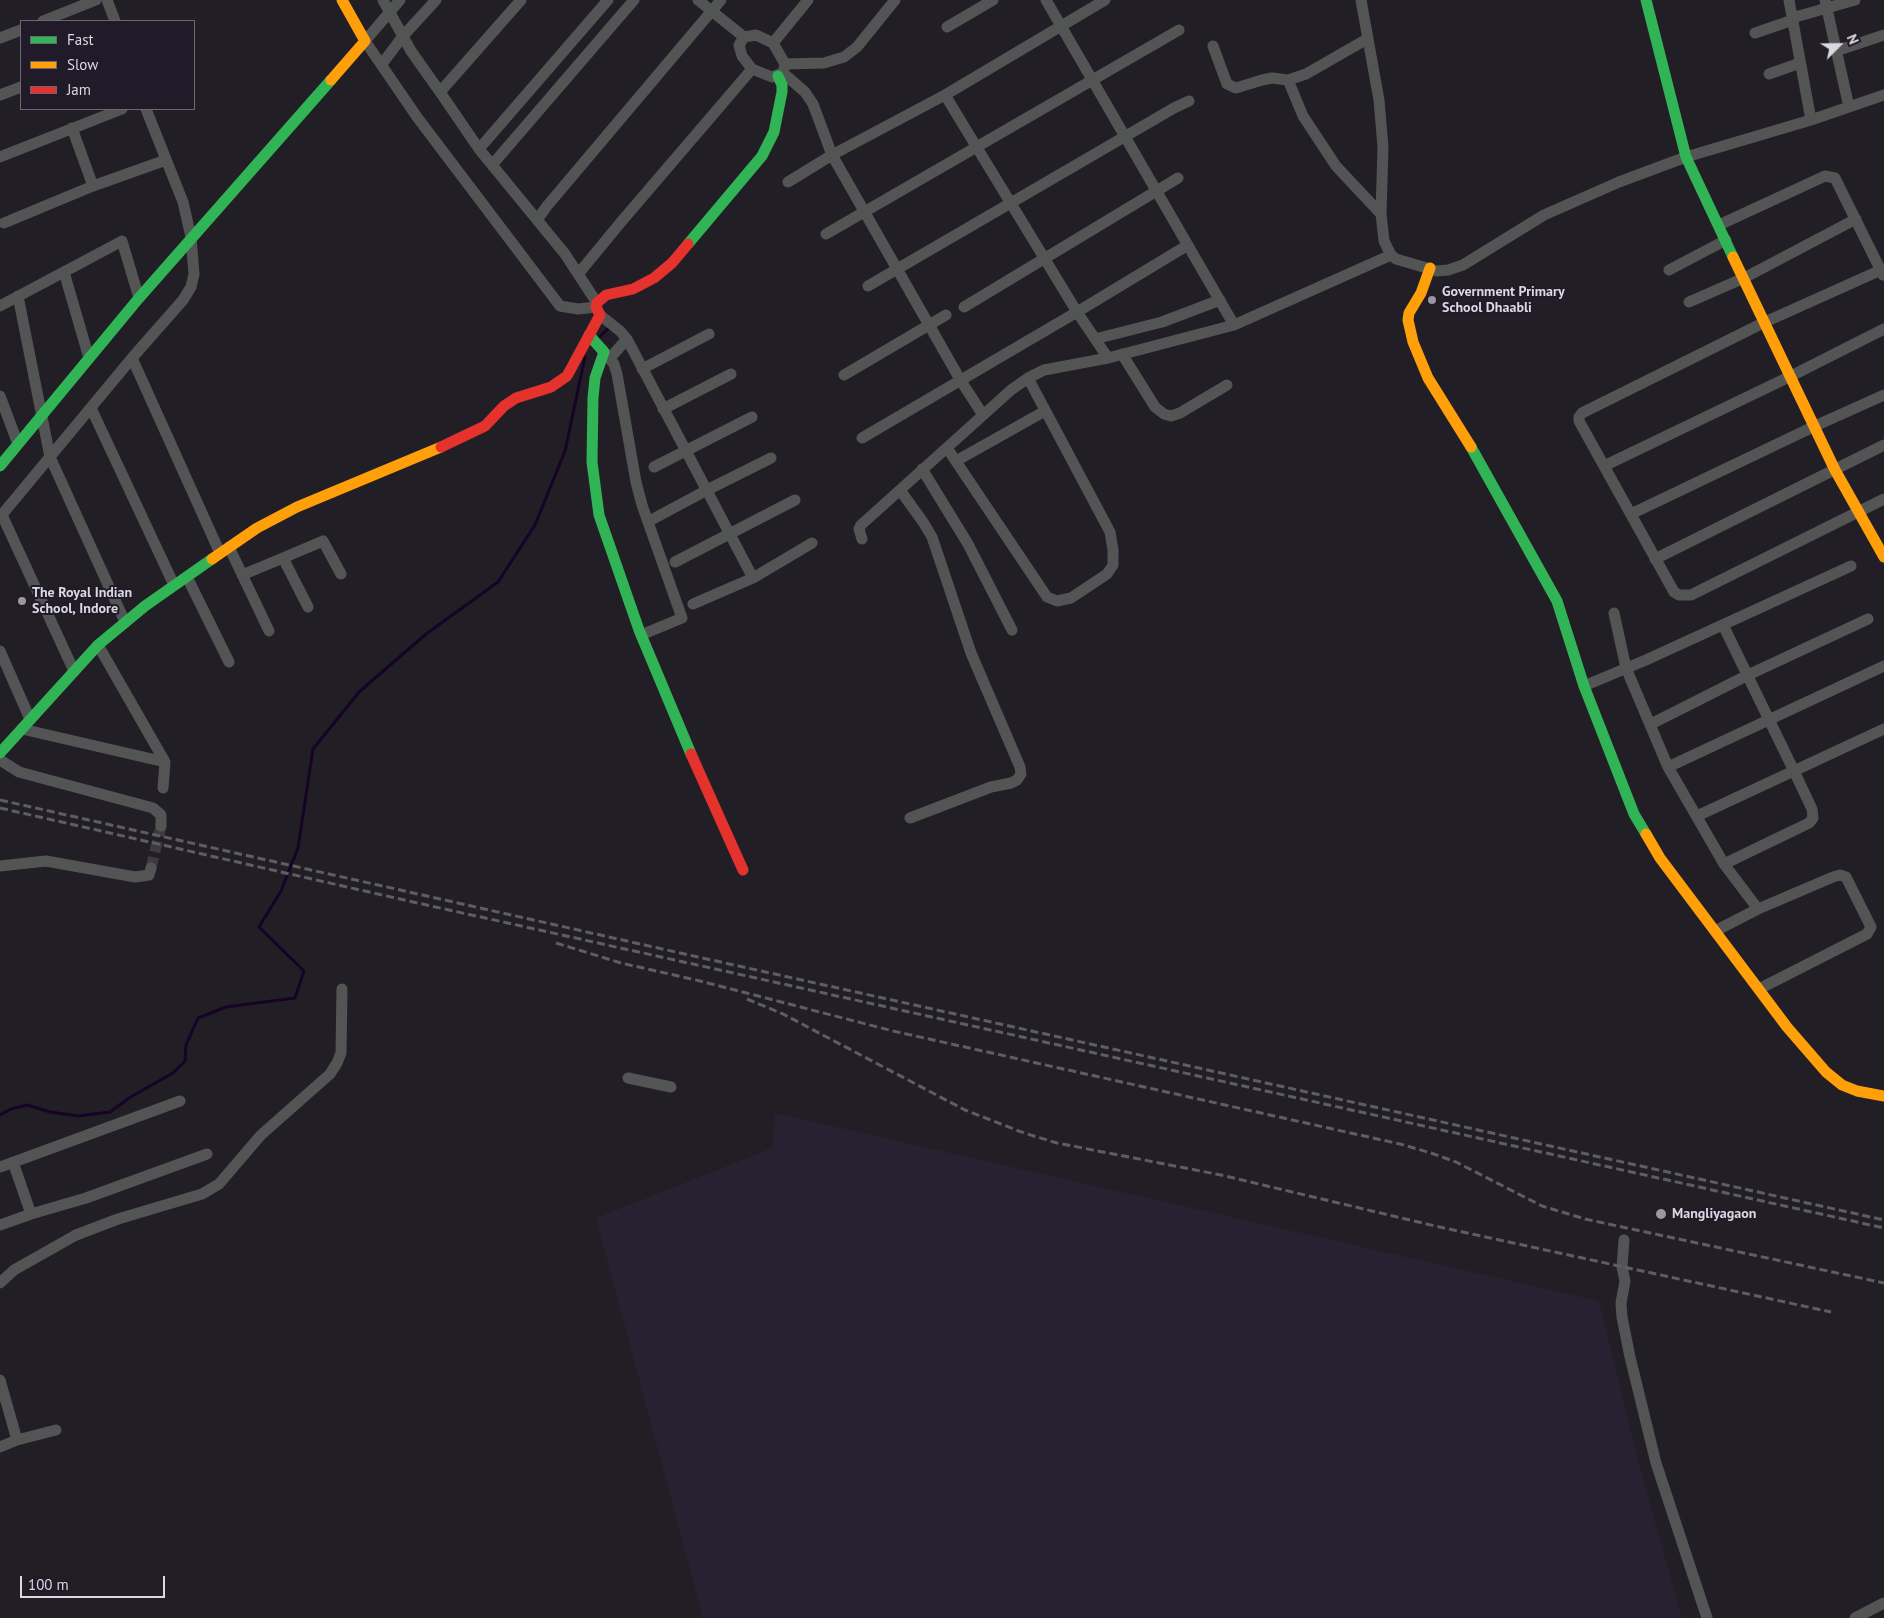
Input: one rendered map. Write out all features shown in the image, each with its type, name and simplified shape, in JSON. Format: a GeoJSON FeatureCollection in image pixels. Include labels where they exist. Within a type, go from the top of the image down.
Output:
{"type":"FeatureCollection","features":[{"type":"Feature","properties":{"kind":"street"},"geometry":{"type":"LineString","coordinates":[[45,20],[96,0]]}},
{"type":"Feature","properties":{"kind":"street"},"geometry":{"type":"LineString","coordinates":[[107,0],[115,20]]}},
{"type":"Feature","properties":{"kind":"street"},"geometry":{"type":"LineString","coordinates":[[342,0],[365,41],[423,124],[560,306],[600,312]]}},
{"type":"Feature","properties":{"kind":"street"},"geometry":{"type":"LineString","coordinates":[[383,0],[412,51],[479,149],[565,254],[579,273],[600,312],[623,335],[754,578]]}},
{"type":"Feature","properties":{"kind":"street"},"geometry":{"type":"LineString","coordinates":[[0,466],[191,237],[400,0]]}},
{"type":"Feature","properties":{"kind":"street"},"geometry":{"type":"LineString","coordinates":[[382,64],[403,36],[436,0]]}},
{"type":"Feature","properties":{"kind":"street"},"geometry":{"type":"LineString","coordinates":[[440,92],[521,0]]}},
{"type":"Feature","properties":{"kind":"street"},"geometry":{"type":"LineString","coordinates":[[479,149],[608,0]]}},
{"type":"Feature","properties":{"kind":"street"},"geometry":{"type":"LineString","coordinates":[[492,165],[634,0]]}},
{"type":"Feature","properties":{"kind":"street"},"geometry":{"type":"LineString","coordinates":[[698,0],[744,37]]}},
{"type":"Feature","properties":{"kind":"street"},"geometry":{"type":"LineString","coordinates":[[537,220],[721,0]]}},
{"type":"Feature","properties":{"kind":"street"},"geometry":{"type":"LineString","coordinates":[[773,43],[808,0]]}},
{"type":"Feature","properties":{"kind":"street"},"geometry":{"type":"LineString","coordinates":[[743,870],[688,747],[642,635],[599,515],[592,462],[593,398],[600,312],[606,295],[633,288],[654,278],[672,263],[762,156],[774,132],[782,92],[782,71],[773,43],[756,34],[744,37],[739,45],[742,56],[752,69],[772,77],[782,71],[844,57],[857,47],[895,0]]}},
{"type":"Feature","properties":{"kind":"street"},"geometry":{"type":"LineString","coordinates":[[947,27],[993,0]]}},
{"type":"Feature","properties":{"kind":"street"},"geometry":{"type":"LineString","coordinates":[[1046,0],[1124,138],[1234,325]]}},
{"type":"Feature","properties":{"kind":"street"},"geometry":{"type":"LineString","coordinates":[[788,182],[832,154],[945,95],[1105,0]]}},
{"type":"Feature","properties":{"kind":"street"},"geometry":{"type":"LineString","coordinates":[[1361,0],[1379,100],[1383,147],[1381,214],[1384,241],[1391,255],[1396,259],[1437,270],[1448,270],[1463,265],[1544,215],[1619,182],[1686,157],[1811,120],[1884,95]]}},
{"type":"Feature","properties":{"kind":"street"},"geometry":{"type":"LineString","coordinates":[[1646,0],[1686,157],[1835,470],[1884,557]]}},
{"type":"Feature","properties":{"kind":"street"},"geometry":{"type":"LineString","coordinates":[[1789,0],[1811,120]]}},
{"type":"Feature","properties":{"kind":"street"},"geometry":{"type":"LineString","coordinates":[[1755,32],[1826,5],[1855,0]]}},
{"type":"Feature","properties":{"kind":"street"},"geometry":{"type":"LineString","coordinates":[[1826,5],[1849,107]]}},
{"type":"Feature","properties":{"kind":"street"},"geometry":{"type":"LineString","coordinates":[[0,38],[20,30]]}},
{"type":"Feature","properties":{"kind":"street"},"geometry":{"type":"LineString","coordinates":[[826,234],[1178,30]]}},
{"type":"Feature","properties":{"kind":"street"},"geometry":{"type":"LineString","coordinates":[[1836,51],[1884,35]]}},
{"type":"Feature","properties":{"kind":"street"},"geometry":{"type":"LineString","coordinates":[[1213,46],[1227,84],[1236,88],[1267,79],[1288,80],[1306,74],[1367,39]]}},
{"type":"Feature","properties":{"kind":"street"},"geometry":{"type":"LineString","coordinates":[[1769,74],[1800,63]]}},
{"type":"Feature","properties":{"kind":"street"},"geometry":{"type":"LineString","coordinates":[[579,273],[752,69]]}},
{"type":"Feature","properties":{"kind":"street"},"geometry":{"type":"LineString","coordinates":[[782,71],[805,92],[813,104],[832,154],[960,381],[982,415]]}},
{"type":"Feature","properties":{"kind":"street"},"geometry":{"type":"LineString","coordinates":[[1288,80],[1303,116],[1336,166],[1381,214]]}},
{"type":"Feature","properties":{"kind":"street"},"geometry":{"type":"LineString","coordinates":[[0,95],[20,87]]}},
{"type":"Feature","properties":{"kind":"street"},"geometry":{"type":"LineString","coordinates":[[945,95],[1077,312],[1108,358]]}},
{"type":"Feature","properties":{"kind":"street"},"geometry":{"type":"LineString","coordinates":[[868,286],[896,268],[1189,101]]}},
{"type":"Feature","properties":{"kind":"street"},"geometry":{"type":"LineString","coordinates":[[0,157],[119,110]]}},
{"type":"Feature","properties":{"kind":"street"},"geometry":{"type":"LineString","coordinates":[[74,671],[1,516],[132,358],[184,300],[191,287],[194,274],[191,237],[183,202],[146,110]]}},
{"type":"Feature","properties":{"kind":"street"},"geometry":{"type":"LineString","coordinates":[[72,128],[93,186]]}},
{"type":"Feature","properties":{"kind":"street"},"geometry":{"type":"LineString","coordinates":[[4,223],[93,186],[166,160]]}},
{"type":"Feature","properties":{"kind":"street"},"geometry":{"type":"LineString","coordinates":[[1719,225],[1825,176],[1835,178],[1882,273],[1765,322],[1582,413],[1579,417],[1674,592],[1679,595],[1692,595],[1884,499]]}},
{"type":"Feature","properties":{"kind":"street"},"geometry":{"type":"LineString","coordinates":[[964,307],[1178,178]]}},
{"type":"Feature","properties":{"kind":"street"},"geometry":{"type":"LineString","coordinates":[[1689,302],[1744,278],[1856,219]]}},
{"type":"Feature","properties":{"kind":"street"},"geometry":{"type":"LineString","coordinates":[[1668,270],[1726,240]]}},
{"type":"Feature","properties":{"kind":"street"},"geometry":{"type":"LineString","coordinates":[[0,306],[122,241],[139,298]]}},
{"type":"Feature","properties":{"kind":"street"},"geometry":{"type":"LineString","coordinates":[[862,438],[1188,245]]}},
{"type":"Feature","properties":{"kind":"street"},"geometry":{"type":"LineString","coordinates":[[862,539],[859,529],[861,525],[982,415],[1028,378],[1044,370],[1108,358],[1234,325],[1391,255]]}},
{"type":"Feature","properties":{"kind":"street"},"geometry":{"type":"LineString","coordinates":[[1430,268],[1421,293],[1409,313],[1408,320],[1412,342],[1428,378],[1480,462],[1557,601],[1584,686],[1634,814],[1660,858],[1788,1027],[1831,1076],[1842,1085],[1857,1091],[1884,1096]]}},
{"type":"Feature","properties":{"kind":"street"},"geometry":{"type":"LineString","coordinates":[[64,272],[89,358]]}},
{"type":"Feature","properties":{"kind":"street"},"geometry":{"type":"LineString","coordinates":[[18,296],[43,414],[50,457],[125,622]]}},
{"type":"Feature","properties":{"kind":"street"},"geometry":{"type":"LineString","coordinates":[[1095,339],[1162,322],[1220,300]]}},
{"type":"Feature","properties":{"kind":"street"},"geometry":{"type":"LineString","coordinates":[[844,375],[946,315]]}},
{"type":"Feature","properties":{"kind":"street"},"geometry":{"type":"LineString","coordinates":[[1604,466],[1884,329]]}},
{"type":"Feature","properties":{"kind":"street"},"geometry":{"type":"LineString","coordinates":[[642,369],[709,334]]}},
{"type":"Feature","properties":{"kind":"street"},"geometry":{"type":"LineString","coordinates":[[0,753],[98,645],[144,606],[224,550],[270,520],[297,507],[471,434],[484,426],[504,406],[516,398],[550,387],[567,376],[598,346],[623,335]]}},
{"type":"Feature","properties":{"kind":"street"},"geometry":{"type":"LineString","coordinates":[[598,346],[617,374],[636,482],[642,505],[682,618],[642,635]]}},
{"type":"Feature","properties":{"kind":"street"},"geometry":{"type":"LineString","coordinates":[[1122,354],[1155,407],[1164,414],[1171,416],[1180,413],[1227,386]]}},
{"type":"Feature","properties":{"kind":"street"},"geometry":{"type":"LineString","coordinates":[[132,358],[224,550],[242,575],[269,631]]}},
{"type":"Feature","properties":{"kind":"street"},"geometry":{"type":"LineString","coordinates":[[663,409],[732,374]]}},
{"type":"Feature","properties":{"kind":"street"},"geometry":{"type":"LineString","coordinates":[[946,448],[1047,597],[1058,601],[1072,598],[1107,574],[1112,564],[1113,550],[1110,532],[1028,378]]}},
{"type":"Feature","properties":{"kind":"street"},"geometry":{"type":"LineString","coordinates":[[1631,514],[1884,395]]}},
{"type":"Feature","properties":{"kind":"street"},"geometry":{"type":"LineString","coordinates":[[0,396],[18,444]]}},
{"type":"Feature","properties":{"kind":"street"},"geometry":{"type":"LineString","coordinates":[[91,408],[174,586]]}},
{"type":"Feature","properties":{"kind":"street"},"geometry":{"type":"LineString","coordinates":[[956,461],[1045,411]]}},
{"type":"Feature","properties":{"kind":"street"},"geometry":{"type":"LineString","coordinates":[[654,467],[752,417]]}},
{"type":"Feature","properties":{"kind":"street"},"geometry":{"type":"LineString","coordinates":[[1655,558],[1884,445]]}},
{"type":"Feature","properties":{"kind":"street"},"geometry":{"type":"LineString","coordinates":[[653,519],[706,490],[772,458]]}},
{"type":"Feature","properties":{"kind":"street"},"geometry":{"type":"LineString","coordinates":[[922,469],[968,544],[1012,630]]}},
{"type":"Feature","properties":{"kind":"street"},"geometry":{"type":"LineString","coordinates":[[900,490],[932,537],[971,653],[1020,767],[1020,774],[1017,780],[1011,784],[991,787],[910,818]]}},
{"type":"Feature","properties":{"kind":"street"},"geometry":{"type":"LineString","coordinates":[[675,562],[795,500]]}},
{"type":"Feature","properties":{"kind":"street"},"geometry":{"type":"LineString","coordinates":[[242,575],[323,541],[341,574]]}},
{"type":"Feature","properties":{"kind":"street"},"geometry":{"type":"LineString","coordinates":[[693,604],[754,578],[812,543]]}},
{"type":"Feature","properties":{"kind":"street"},"geometry":{"type":"LineString","coordinates":[[283,558],[308,607]]}},
{"type":"Feature","properties":{"kind":"street"},"geometry":{"type":"LineString","coordinates":[[1584,686],[1724,625],[1851,566]]}},
{"type":"Feature","properties":{"kind":"street"},"geometry":{"type":"LineString","coordinates":[[188,576],[229,662]]}},
{"type":"Feature","properties":{"kind":"street"},"geometry":{"type":"LineString","coordinates":[[1614,614],[1626,668],[1668,766],[1724,864],[1758,909]]}},
{"type":"Feature","properties":{"kind":"street"},"geometry":{"type":"LineString","coordinates":[[1651,724],[1748,675],[1868,619]]}},
{"type":"Feature","properties":{"kind":"street"},"geometry":{"type":"LineString","coordinates":[[1724,625],[1812,809],[1813,818],[1809,823],[1724,864]]}},
{"type":"Feature","properties":{"kind":"street"},"geometry":{"type":"LineString","coordinates":[[98,645],[165,762],[163,788]]}},
{"type":"Feature","properties":{"kind":"street"},"geometry":{"type":"LineString","coordinates":[[0,651],[30,719]]}},
{"type":"Feature","properties":{"kind":"street"},"geometry":{"type":"LineString","coordinates":[[1668,766],[1884,666]]}},
{"type":"Feature","properties":{"kind":"street"},"geometry":{"type":"LineString","coordinates":[[22,730],[165,762]]}},
{"type":"Feature","properties":{"kind":"street"},"geometry":{"type":"LineString","coordinates":[[1697,816],[1884,730]]}},
{"type":"Feature","properties":{"kind":"street"},"geometry":{"type":"LineString","coordinates":[[0,760],[19,772],[153,808],[160,815],[161,826]]}},
{"type":"Feature","properties":{"kind":"street"},"geometry":{"type":"LineString","coordinates":[[0,866],[46,861],[135,877],[149,875],[151,868]]}},
{"type":"Feature","properties":{"kind":"street"},"geometry":{"type":"LineString","coordinates":[[1715,931],[1758,909],[1833,876],[1840,875],[1846,877],[1871,927],[1867,934],[1759,989]]}},
{"type":"Feature","properties":{"kind":"street"},"geometry":{"type":"LineString","coordinates":[[0,1283],[14,1270],[76,1235],[118,1219],[202,1194],[219,1184],[261,1135],[330,1074],[337,1063],[341,1053],[342,988]]}},
{"type":"Feature","properties":{"kind":"street"},"geometry":{"type":"LineString","coordinates":[[628,1078],[671,1087]]}},
{"type":"Feature","properties":{"kind":"street"},"geometry":{"type":"LineString","coordinates":[[0,1167],[180,1101]]}},
{"type":"Feature","properties":{"kind":"street"},"geometry":{"type":"LineString","coordinates":[[0,1225],[86,1198],[207,1154]]}},
{"type":"Feature","properties":{"kind":"street"},"geometry":{"type":"LineString","coordinates":[[13,1162],[31,1214]]}},
{"type":"Feature","properties":{"kind":"street"},"geometry":{"type":"LineString","coordinates":[[1624,1240],[1622,1266],[1625,1281],[1621,1303],[1630,1357],[1656,1463],[1707,1618]]}},
{"type":"Feature","properties":{"kind":"street"},"geometry":{"type":"LineString","coordinates":[[0,1380],[17,1440]]}},
{"type":"Feature","properties":{"kind":"street"},"geometry":{"type":"LineString","coordinates":[[0,1447],[17,1440],[56,1430]]}},
{"type":"Feature","properties":{"kind":"street"},"geometry":{"type":"LineString","coordinates":[[1856,1618],[1884,1603]]}},
{"type":"Feature","properties":{"kind":"shaded area"},"geometry":{"type":"Polygon","coordinates":[[[775,1113],[1599,1301],[1638,1461],[1682,1618],[703,1618],[596,1218],[772,1148],[775,1113]]]}},
{"type":"Feature","properties":{"kind":"waterway"},"geometry":{"type":"LineString","coordinates":[[598,338],[610,327]]}},
{"type":"Feature","properties":{"kind":"waterway"},"geometry":{"type":"LineString","coordinates":[[0,1115],[11,1109],[27,1105],[50,1112],[78,1116],[110,1112],[129,1098],[173,1073],[185,1061],[186,1045],[198,1018],[226,1007],[295,998],[304,971],[259,927],[281,891],[298,848],[313,749],[359,692],[426,634],[498,582],[535,525],[565,451],[585,357]]}},
{"type":"Feature","properties":{"kind":"tunnel"},"geometry":{"type":"LineString","coordinates":[[151,868],[161,826]]}},
{"type":"Feature","properties":{"kind":"railway"},"geometry":{"type":"LineString","coordinates":[[0,800],[1884,1220]]}},
{"type":"Feature","properties":{"kind":"railway"},"geometry":{"type":"LineString","coordinates":[[0,808],[413,902],[1884,1228]]}},
{"type":"Feature","properties":{"kind":"railway"},"geometry":{"type":"LineString","coordinates":[[556,943],[621,963],[700,981],[893,1031],[1400,1144],[1456,1162],[1542,1206],[1585,1219],[1884,1283]]}},
{"type":"Feature","properties":{"kind":"railway"},"geometry":{"type":"LineString","coordinates":[[747,999],[783,1014],[965,1110],[1024,1133],[1057,1143],[1221,1175],[1435,1226],[1831,1312]]}},
{"type":"Feature","properties":{"kind":"traffic: fast"},"geometry":{"type":"LineString","coordinates":[[1646,0],[1686,157],[1733,257]]}},
{"type":"Feature","properties":{"kind":"traffic: fast"},"geometry":{"type":"LineString","coordinates":[[688,244],[762,156],[774,132],[782,92],[782,85],[778,76]]}},
{"type":"Feature","properties":{"kind":"traffic: fast"},"geometry":{"type":"LineString","coordinates":[[0,466],[139,298],[331,80]]}},
{"type":"Feature","properties":{"kind":"traffic: fast"},"geometry":{"type":"LineString","coordinates":[[589,335],[604,352],[595,378],[593,398],[592,462],[599,515],[639,630],[691,754]]}},
{"type":"Feature","properties":{"kind":"traffic: fast"},"geometry":{"type":"LineString","coordinates":[[1471,447],[1557,601],[1584,686],[1634,814],[1646,834]]}},
{"type":"Feature","properties":{"kind":"traffic: fast"},"geometry":{"type":"LineString","coordinates":[[0,753],[98,645],[145,606],[212,559]]}},
{"type":"Feature","properties":{"kind":"traffic: slow"},"geometry":{"type":"LineString","coordinates":[[331,80],[365,41],[342,0]]}},
{"type":"Feature","properties":{"kind":"traffic: slow"},"geometry":{"type":"LineString","coordinates":[[1733,257],[1835,470],[1884,557]]}},
{"type":"Feature","properties":{"kind":"traffic: slow"},"geometry":{"type":"LineString","coordinates":[[1430,268],[1421,293],[1409,313],[1408,320],[1413,342],[1428,378],[1471,447]]}},
{"type":"Feature","properties":{"kind":"traffic: slow"},"geometry":{"type":"LineString","coordinates":[[212,559],[257,528],[297,507],[441,447]]}},
{"type":"Feature","properties":{"kind":"traffic: slow"},"geometry":{"type":"LineString","coordinates":[[1646,834],[1660,858],[1787,1027],[1826,1072],[1842,1085],[1857,1091],[1884,1096]]}},
{"type":"Feature","properties":{"kind":"traffic: jam"},"geometry":{"type":"LineString","coordinates":[[441,447],[485,426],[504,406],[516,398],[551,387],[567,376],[600,315],[596,307],[597,303],[606,295],[633,289],[654,278],[672,263],[688,244]]}},
{"type":"Feature","properties":{"kind":"traffic: jam"},"geometry":{"type":"LineString","coordinates":[[691,754],[743,870]]}},
{"type":"Feature","properties":{"kind":"place","name":"Government Primary School Dhaabli"},"geometry":{"type":"Point","coordinates":[1432,300]}},
{"type":"Feature","properties":{"kind":"place","name":"The Royal Indian School, Indore"},"geometry":{"type":"Point","coordinates":[22,601]}},
{"type":"Feature","properties":{"kind":"place","name":"Mangliyagaon"},"geometry":{"type":"Point","coordinates":[1661,1214]}}]}
